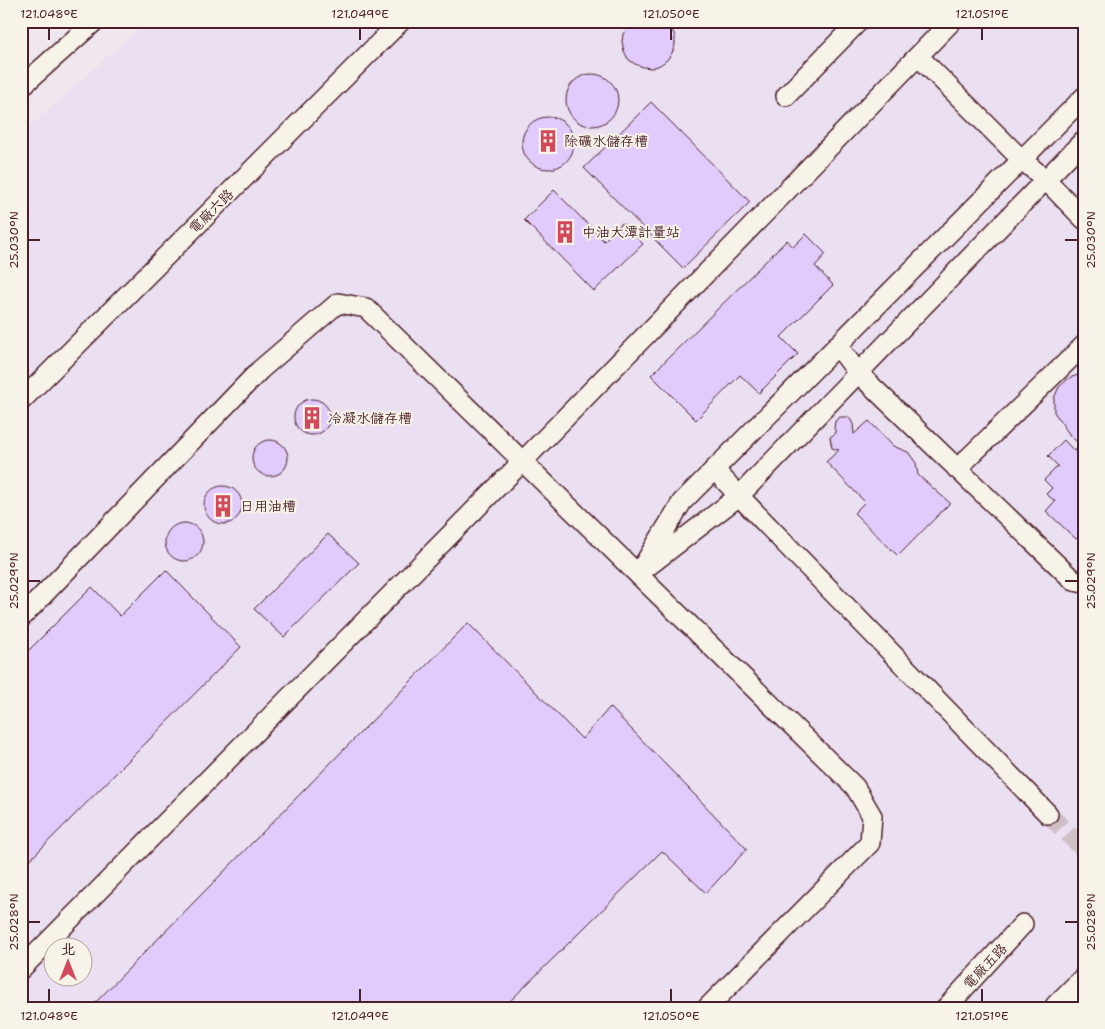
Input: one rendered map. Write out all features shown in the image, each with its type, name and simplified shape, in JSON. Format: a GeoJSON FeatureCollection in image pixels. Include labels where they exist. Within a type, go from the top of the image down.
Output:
{"type":"FeatureCollection","features":[{"type":"Feature","properties":{"kind":"main road"},"geometry":{"type":"LineString","coordinates":[[1059,1008],[1084,983]]}},
{"type":"Feature","properties":{"kind":"street"},"geometry":{"type":"LineString","coordinates":[[21,87],[95,21]]}},
{"type":"Feature","properties":{"kind":"street","name":"電廠六路"},"geometry":{"type":"LineString","coordinates":[[21,401],[401,21]]}},
{"type":"Feature","properties":{"kind":"street"},"geometry":{"type":"LineString","coordinates":[[786,96],[860,21]]}},
{"type":"Feature","properties":{"kind":"street"},"geometry":{"type":"LineString","coordinates":[[21,969],[523,461],[952,21]]}},
{"type":"Feature","properties":{"kind":"street"},"geometry":{"type":"LineString","coordinates":[[918,56],[1084,219]]}},
{"type":"Feature","properties":{"kind":"street"},"geometry":{"type":"LineString","coordinates":[[638,574],[682,502],[1084,97]]}},
{"type":"Feature","properties":{"kind":"street"},"geometry":{"type":"LineString","coordinates":[[638,574],[739,496],[1084,140]]}},
{"type":"Feature","properties":{"kind":"street"},"geometry":{"type":"LineString","coordinates":[[21,618],[260,370],[338,303],[366,308],[855,787],[872,816],[870,843],[706,1008]]}},
{"type":"Feature","properties":{"kind":"street"},"geometry":{"type":"LineString","coordinates":[[957,469],[1084,344]]}},
{"type":"Feature","properties":{"kind":"street"},"geometry":{"type":"LineString","coordinates":[[837,345],[858,372],[957,469],[1074,581],[1084,583]]}},
{"type":"Feature","properties":{"kind":"street"},"geometry":{"type":"LineString","coordinates":[[714,469],[1048,814]]}},
{"type":"Feature","properties":{"kind":"street","name":"電廠五路"},"geometry":{"type":"LineString","coordinates":[[946,1008],[1023,924]]}},
{"type":"Feature","properties":{"kind":"shaded area"},"geometry":{"type":"Polygon","coordinates":[[[147,21],[1084,21],[1084,1008],[21,1008],[21,134],[147,21]]]}},
{"type":"Feature","properties":{"kind":"building"},"geometry":{"type":"Polygon","coordinates":[[[632,21],[666,21],[675,36],[675,45],[667,60],[652,68],[635,64],[628,59],[622,42],[623,34],[632,21]]]}},
{"type":"Feature","properties":{"kind":"building","name":"除礦水儲存槽"},"geometry":{"type":"Polygon","coordinates":[[[592,74],[606,78],[614,86],[618,100],[614,114],[606,122],[592,126],[578,122],[570,114],[566,100],[570,86],[578,78],[592,74]]]}},
{"type":"Feature","properties":{"kind":"building"},"geometry":{"type":"Polygon","coordinates":[[[651,102],[750,202],[683,268],[584,168],[651,102]]]}},
{"type":"Feature","properties":{"kind":"building","name":"除礦水儲存槽"},"geometry":{"type":"Polygon","coordinates":[[[543,117],[553,117],[567,124],[574,138],[574,148],[567,162],[553,169],[543,169],[533,165],[526,158],[522,148],[522,138],[526,128],[533,121],[543,117]]]}},
{"type":"Feature","properties":{"kind":"building","name":"中油大潭計量站"},"geometry":{"type":"Polygon","coordinates":[[[554,190],[604,241],[622,223],[643,244],[594,291],[524,220],[554,190]]]}},
{"type":"Feature","properties":{"kind":"building"},"geometry":{"type":"Polygon","coordinates":[[[806,234],[826,254],[815,266],[833,285],[781,337],[798,354],[759,393],[740,375],[696,420],[651,375],[787,240],[793,247],[806,234]]]}},
{"type":"Feature","properties":{"kind":"building"},"geometry":{"type":"Polygon","coordinates":[[[1084,373],[1084,531],[1076,539],[1046,511],[1055,501],[1046,494],[1052,488],[1044,480],[1058,466],[1048,456],[1064,440],[1074,451],[1081,445],[1071,437],[1054,412],[1054,398],[1059,387],[1069,378],[1084,373]]]}},
{"type":"Feature","properties":{"kind":"building","name":"冷凝水儲存槽"},"geometry":{"type":"Polygon","coordinates":[[[312,399],[319,400],[325,404],[329,410],[329,424],[325,430],[319,434],[312,435],[305,434],[299,430],[295,424],[294,417],[295,410],[299,404],[305,400],[312,399]]]}},
{"type":"Feature","properties":{"kind":"building"},"geometry":{"type":"Polygon","coordinates":[[[840,417],[849,417],[853,424],[854,434],[869,421],[893,446],[908,452],[916,463],[918,475],[950,503],[898,556],[854,513],[865,502],[826,462],[839,450],[832,448],[830,437],[836,433],[834,428],[835,421],[840,417]]]}},
{"type":"Feature","properties":{"kind":"building"},"geometry":{"type":"Polygon","coordinates":[[[270,440],[283,445],[288,458],[283,471],[270,476],[257,471],[252,458],[257,445],[270,440]]]}},
{"type":"Feature","properties":{"kind":"building","name":"日用油槽"},"geometry":{"type":"Polygon","coordinates":[[[223,486],[237,491],[242,505],[237,519],[223,524],[209,519],[204,505],[209,491],[223,486]]]}},
{"type":"Feature","properties":{"kind":"building"},"geometry":{"type":"Polygon","coordinates":[[[184,523],[198,528],[203,542],[198,556],[184,561],[170,556],[165,542],[170,528],[184,523]]]}},
{"type":"Feature","properties":{"kind":"building"},"geometry":{"type":"Polygon","coordinates":[[[328,534],[359,563],[284,637],[254,609],[328,534]]]}},
{"type":"Feature","properties":{"kind":"building"},"geometry":{"type":"Polygon","coordinates":[[[166,570],[241,647],[21,869],[21,658],[92,587],[120,616],[166,570]]]}},
{"type":"Feature","properties":{"kind":"building"},"geometry":{"type":"Polygon","coordinates":[[[468,623],[582,739],[610,707],[747,849],[706,893],[662,851],[503,1008],[90,1008],[468,623]]]}},
{"type":"Feature","properties":{"kind":"tunnel"},"geometry":{"type":"LineString","coordinates":[[1048,814],[1084,849]]}},
{"type":"Feature","properties":{"kind":"place","name":"除礦水儲存槽"},"geometry":{"type":"Point","coordinates":[548,141]}},
{"type":"Feature","properties":{"kind":"place","name":"中油大潭計量站"},"geometry":{"type":"Point","coordinates":[565,232]}},
{"type":"Feature","properties":{"kind":"place","name":"冷凝水儲存槽"},"geometry":{"type":"Point","coordinates":[312,418]}},
{"type":"Feature","properties":{"kind":"place","name":"日用油槽"},"geometry":{"type":"Point","coordinates":[223,506]}}]}
